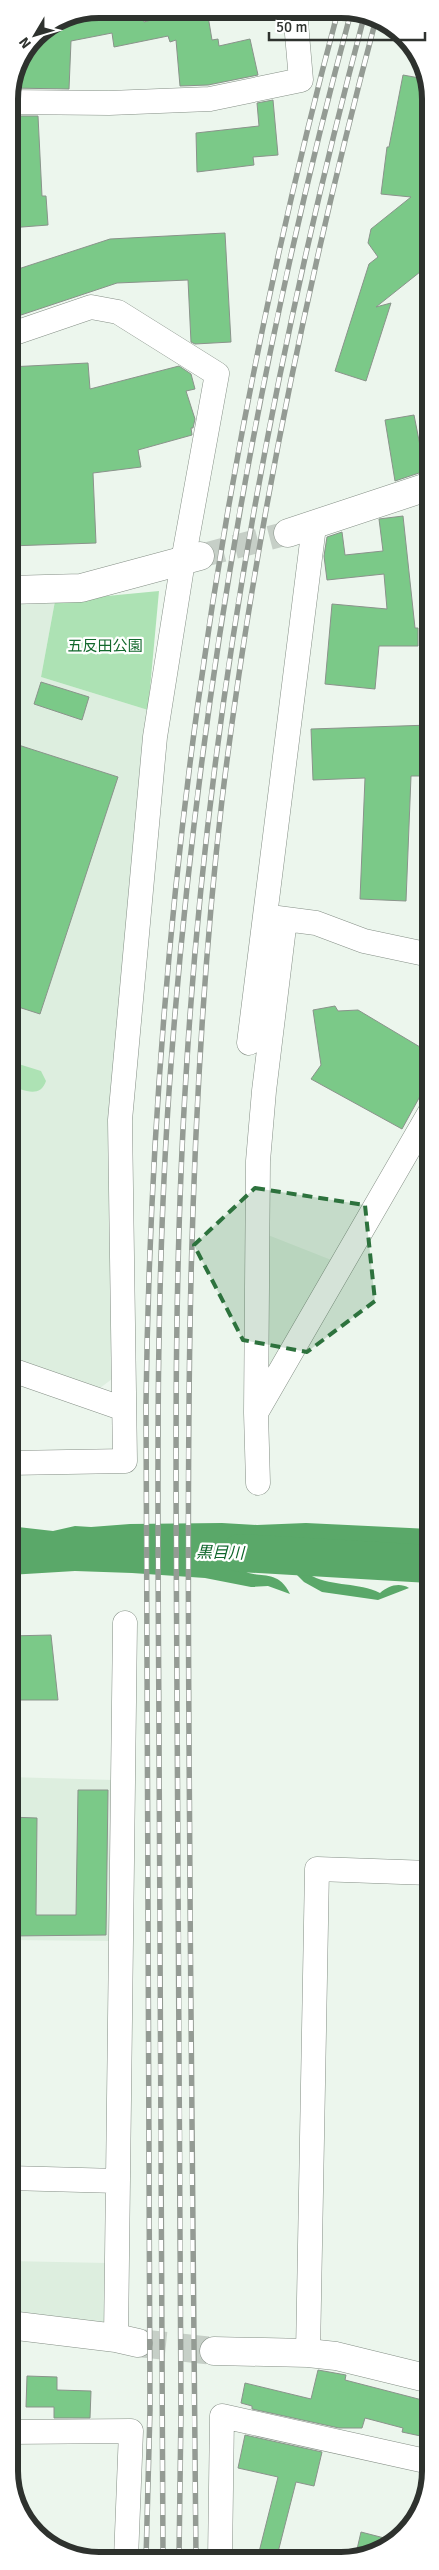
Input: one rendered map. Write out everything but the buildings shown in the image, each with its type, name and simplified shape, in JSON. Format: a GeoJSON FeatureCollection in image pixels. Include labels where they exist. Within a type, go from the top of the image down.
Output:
{"type":"FeatureCollection","features":[{"type":"Feature","properties":{"kind":"street"},"geometry":{"type":"LineString","coordinates":[[18,102],[110,103],[210,99],[301,80],[296,18]]}},
{"type":"Feature","properties":{"kind":"street"},"geometry":{"type":"LineString","coordinates":[[18,332],[91,307],[118,312],[217,374],[192,558],[155,736],[120,1120],[126,1461],[18,1463]]}},
{"type":"Feature","properties":{"kind":"street"},"geometry":{"type":"LineString","coordinates":[[258,1483],[256,1413],[258,1162],[301,529],[422,489]]}},
{"type":"Feature","properties":{"kind":"street"},"geometry":{"type":"LineString","coordinates":[[18,590],[81,588],[192,558]]}},
{"type":"Feature","properties":{"kind":"street"},"geometry":{"type":"LineString","coordinates":[[274,917],[316,923],[364,941],[422,953]]}},
{"type":"Feature","properties":{"kind":"street"},"geometry":{"type":"LineString","coordinates":[[249,1043],[274,917]]}},
{"type":"Feature","properties":{"kind":"street"},"geometry":{"type":"LineString","coordinates":[[256,1413],[422,1126]]}},
{"type":"Feature","properties":{"kind":"street"},"geometry":{"type":"LineString","coordinates":[[18,1372],[124,1409]]}},
{"type":"Feature","properties":{"kind":"street"},"geometry":{"type":"LineString","coordinates":[[18,2326],[127,2341],[118,2181],[125,1623]]}},
{"type":"Feature","properties":{"kind":"street"},"geometry":{"type":"LineString","coordinates":[[308,2353],[317,1869],[422,1873]]}},
{"type":"Feature","properties":{"kind":"street"},"geometry":{"type":"LineString","coordinates":[[18,2178],[118,2181]]}},
{"type":"Feature","properties":{"kind":"street"},"geometry":{"type":"LineString","coordinates":[[214,2351],[308,2353],[336,2356],[422,2377]]}},
{"type":"Feature","properties":{"kind":"street"},"geometry":{"type":"LineString","coordinates":[[220,2552],[222,2416],[422,2460]]}},
{"type":"Feature","properties":{"kind":"street"},"geometry":{"type":"LineString","coordinates":[[18,2432],[132,2431],[126,2552]]}},
{"type":"Feature","properties":{"kind":"highlighted area"},"geometry":{"type":"Polygon","coordinates":[[[255,1188],[365,1205],[375,1301],[307,1352],[243,1340],[194,1245],[255,1188]]]}},
{"type":"Feature","properties":{"kind":"shaded area"},"geometry":{"type":"Polygon","coordinates":[[[55,601],[41,677],[148,710],[133,851],[112,1131],[116,1376],[96,1391],[18,1364],[18,602],[55,601]]]}},
{"type":"Feature","properties":{"kind":"shaded area"},"geometry":{"type":"Polygon","coordinates":[[[268,1235],[334,1261],[270,1377],[262,1372],[268,1235]]]}},
{"type":"Feature","properties":{"kind":"shaded area"},"geometry":{"type":"Polygon","coordinates":[[[18,1777],[114,1780],[112,1941],[18,1940],[18,1777]]]}},
{"type":"Feature","properties":{"kind":"shaded area"},"geometry":{"type":"Polygon","coordinates":[[[18,2261],[107,2263],[105,2325],[18,2311],[18,2261]]]}},
{"type":"Feature","properties":{"kind":"green space","name":"五反田公園"},"geometry":{"type":"Polygon","coordinates":[[[159,591],[148,710],[41,677],[55,601],[159,591]]]}},
{"type":"Feature","properties":{"kind":"green space"},"geometry":{"type":"Polygon","coordinates":[[[18,1064],[41,1071],[46,1081],[40,1090],[30,1092],[18,1088],[18,1064]]]}},
{"type":"Feature","properties":{"kind":"water"},"geometry":{"type":"Polygon","coordinates":[[[222,1523],[257,1525],[306,1523],[422,1529],[422,1554],[407,1556],[360,1550],[295,1553],[292,1556],[315,1565],[317,1568],[312,1576],[329,1582],[363,1587],[380,1593],[386,1588],[394,1586],[401,1585],[409,1588],[378,1600],[322,1592],[304,1582],[291,1569],[278,1564],[265,1566],[249,1560],[237,1566],[244,1571],[278,1580],[290,1594],[268,1586],[251,1587],[205,1578],[75,1571],[18,1574],[18,1527],[53,1531],[75,1526],[91,1527],[130,1524],[222,1523]]]}},
{"type":"Feature","properties":{"kind":"waterway","name":"黒目川"},"geometry":{"type":"LineString","coordinates":[[240,1553],[422,1564]]}},
{"type":"Feature","properties":{"kind":"tunnel"},"geometry":{"type":"LineString","coordinates":[[200,556],[288,533]]}},
{"type":"Feature","properties":{"kind":"tunnel"},"geometry":{"type":"LineString","coordinates":[[138,2343],[214,2351]]}},
{"type":"Feature","properties":{"kind":"railway"},"geometry":{"type":"LineString","coordinates":[[146,2552],[150,2410],[146,1405],[151,1227],[161,1051],[177,876],[198,702],[225,529],[257,356],[295,183],[336,18]]}},
{"type":"Feature","properties":{"kind":"railway"},"geometry":{"type":"LineString","coordinates":[[163,2552],[158,1399],[162,1231],[171,1064],[197,797],[215,665],[236,534],[260,403],[287,273],[317,142],[349,19]]}},
{"type":"Feature","properties":{"kind":"railway"},"geometry":{"type":"LineString","coordinates":[[179,2552],[181,2411],[176,1385],[179,1231],[186,1076],[196,941],[210,807],[228,673],[249,540],[273,407],[301,275],[363,21]]}},
{"type":"Feature","properties":{"kind":"railway"},"geometry":{"type":"LineString","coordinates":[[196,2552],[188,1502],[191,1268],[201,1034],[222,800],[250,603],[267,505],[306,310],[351,116],[374,25]]}}]}
